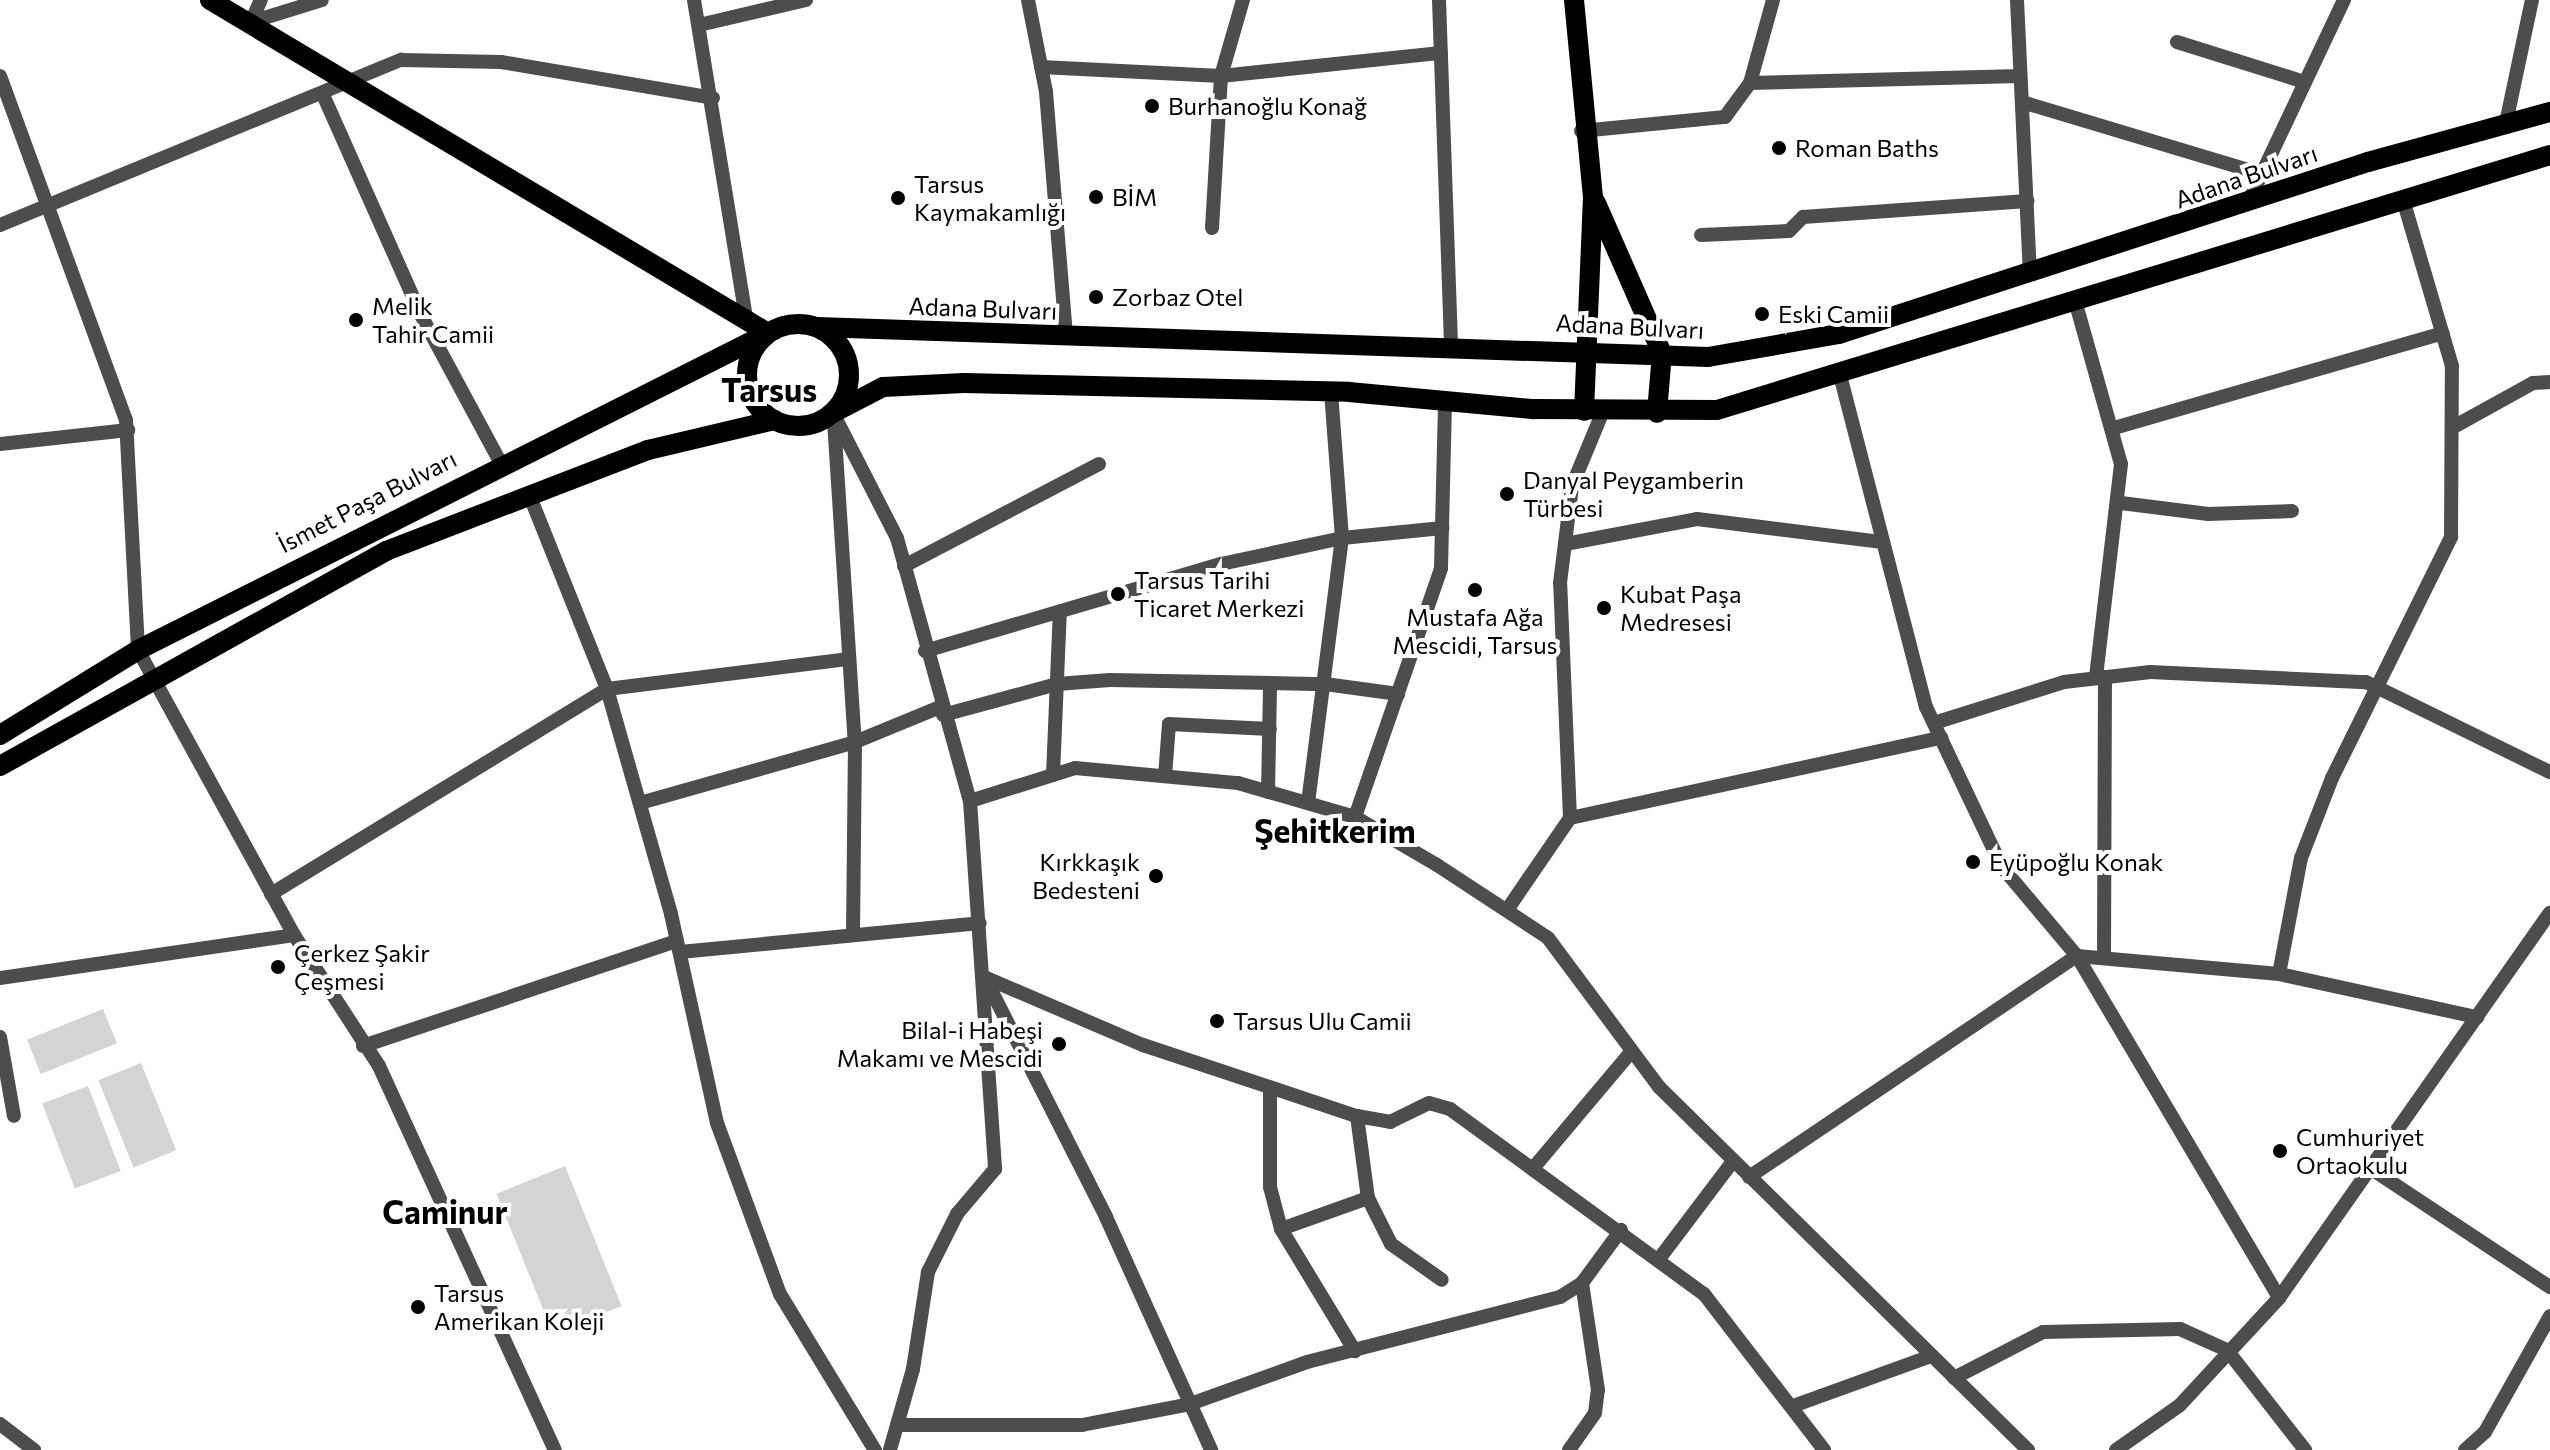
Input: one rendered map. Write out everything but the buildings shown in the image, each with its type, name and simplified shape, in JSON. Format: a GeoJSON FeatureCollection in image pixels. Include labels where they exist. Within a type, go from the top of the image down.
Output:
{"type":"FeatureCollection","features":[{"type":"Feature","properties":{"kind":"main road"},"geometry":{"type":"LineString","coordinates":[[210,0],[350,79],[746,316],[768,333],[817,327],[837,342],[849,365],[850,383],[833,413]]}},
{"type":"Feature","properties":{"kind":"main road"},"geometry":{"type":"LineString","coordinates":[[1574,0],[1581,131],[1593,197],[1585,349],[1593,411]]}},
{"type":"Feature","properties":{"kind":"main road","name":"Adana Bulvarı"},"geometry":{"type":"LineString","coordinates":[[817,327],[1066,337],[1585,349],[1708,357],[1839,334],[2506,123],[2550,112]]}},
{"type":"Feature","properties":{"kind":"main road"},"geometry":{"type":"LineString","coordinates":[[768,333],[747,376],[758,407],[775,420],[802,426],[883,387],[964,383],[1331,391],[1593,411],[1657,413],[1717,410],[2076,304],[2550,155]]}},
{"type":"Feature","properties":{"kind":"main road"},"geometry":{"type":"LineString","coordinates":[[1593,197],[1662,353],[1657,413]]}},
{"type":"Feature","properties":{"kind":"main road","name":"İsmet Paşa Bulvarı"},"geometry":{"type":"LineString","coordinates":[[0,735],[138,650],[500,462],[768,333]]}},
{"type":"Feature","properties":{"kind":"main road"},"geometry":{"type":"LineString","coordinates":[[0,766],[152,678],[386,551],[648,450],[775,420]]}},
{"type":"Feature","properties":{"kind":"street"},"geometry":{"type":"LineString","coordinates":[[251,22],[261,0]]}},
{"type":"Feature","properties":{"kind":"street"},"geometry":{"type":"LineString","coordinates":[[251,22],[322,0]]}},
{"type":"Feature","properties":{"kind":"street"},"geometry":{"type":"LineString","coordinates":[[694,0],[713,98],[746,316]]}},
{"type":"Feature","properties":{"kind":"street"},"geometry":{"type":"LineString","coordinates":[[699,25],[806,0]]}},
{"type":"Feature","properties":{"kind":"street"},"geometry":{"type":"LineString","coordinates":[[1028,0],[1041,67],[1066,337]]}},
{"type":"Feature","properties":{"kind":"street"},"geometry":{"type":"LineString","coordinates":[[1212,228],[1221,76],[1243,0]]}},
{"type":"Feature","properties":{"kind":"street"},"geometry":{"type":"LineString","coordinates":[[1439,0],[1451,345]]}},
{"type":"Feature","properties":{"kind":"street"},"geometry":{"type":"LineString","coordinates":[[1581,131],[1725,117],[1750,83],[1772,7],[1784,0]]}},
{"type":"Feature","properties":{"kind":"street"},"geometry":{"type":"LineString","coordinates":[[2017,0],[2030,273]]}},
{"type":"Feature","properties":{"kind":"street"},"geometry":{"type":"LineString","coordinates":[[2248,204],[2344,0]]}},
{"type":"Feature","properties":{"kind":"street"},"geometry":{"type":"LineString","coordinates":[[2506,123],[2532,0]]}},
{"type":"Feature","properties":{"kind":"street"},"geometry":{"type":"LineString","coordinates":[[2177,42],[2305,82]]}},
{"type":"Feature","properties":{"kind":"street"},"geometry":{"type":"LineString","coordinates":[[1041,67],[1221,76],[1441,53]]}},
{"type":"Feature","properties":{"kind":"street"},"geometry":{"type":"LineString","coordinates":[[0,225],[49,203],[324,97],[350,79],[401,60],[450,57],[713,98]]}},
{"type":"Feature","properties":{"kind":"street"},"geometry":{"type":"LineString","coordinates":[[0,76],[5,104],[49,203],[128,430],[138,650],[294,935],[363,1046],[555,1450]]}},
{"type":"Feature","properties":{"kind":"street"},"geometry":{"type":"LineString","coordinates":[[1750,83],[2020,76]]}},
{"type":"Feature","properties":{"kind":"street"},"geometry":{"type":"LineString","coordinates":[[324,97],[421,315],[500,462]]}},
{"type":"Feature","properties":{"kind":"street"},"geometry":{"type":"LineString","coordinates":[[2022,102],[2262,174]]}},
{"type":"Feature","properties":{"kind":"street"},"geometry":{"type":"LineString","coordinates":[[2279,974],[2301,858],[2376,687],[2451,537],[2457,425],[2443,333],[2403,200]]}},
{"type":"Feature","properties":{"kind":"street"},"geometry":{"type":"LineString","coordinates":[[1701,235],[1789,231],[1803,217],[2027,201]]}},
{"type":"Feature","properties":{"kind":"street"},"geometry":{"type":"LineString","coordinates":[[2076,304],[2114,428],[2121,503],[2100,678],[2104,957]]}},
{"type":"Feature","properties":{"kind":"street"},"geometry":{"type":"LineString","coordinates":[[2114,428],[2443,333]]}},
{"type":"Feature","properties":{"kind":"street"},"geometry":{"type":"LineString","coordinates":[[1840,375],[1881,542],[1934,723],[2002,867],[2077,956],[2279,1298]]}},
{"type":"Feature","properties":{"kind":"street"},"geometry":{"type":"LineString","coordinates":[[2457,425],[2533,383],[2550,382]]}},
{"type":"Feature","properties":{"kind":"street"},"geometry":{"type":"LineString","coordinates":[[1308,803],[1342,538],[1331,391]]}},
{"type":"Feature","properties":{"kind":"street"},"geometry":{"type":"LineString","coordinates":[[1355,817],[1441,568],[1445,401]]}},
{"type":"Feature","properties":{"kind":"street"},"geometry":{"type":"LineString","coordinates":[[1507,910],[1570,818],[1560,583],[1572,486],[1593,411]]}},
{"type":"Feature","properties":{"kind":"street"},"geometry":{"type":"LineString","coordinates":[[833,413],[904,566],[925,651],[970,801],[995,1169],[957,1214],[928,1272],[890,1450]]}},
{"type":"Feature","properties":{"kind":"street"},"geometry":{"type":"LineString","coordinates":[[833,413],[855,742],[853,932]]}},
{"type":"Feature","properties":{"kind":"street"},"geometry":{"type":"LineString","coordinates":[[0,444],[128,430]]}},
{"type":"Feature","properties":{"kind":"street"},"geometry":{"type":"LineString","coordinates":[[904,566],[1099,464]]}},
{"type":"Feature","properties":{"kind":"street"},"geometry":{"type":"LineString","coordinates":[[529,494],[607,689],[678,946],[717,1123],[780,1294],[875,1450]]}},
{"type":"Feature","properties":{"kind":"street"},"geometry":{"type":"LineString","coordinates":[[2121,503],[2208,514],[2292,511]]}},
{"type":"Feature","properties":{"kind":"street"},"geometry":{"type":"LineString","coordinates":[[1565,544],[1697,519],[1881,542]]}},
{"type":"Feature","properties":{"kind":"street"},"geometry":{"type":"LineString","coordinates":[[925,651],[1060,611],[1342,538],[1443,528]]}},
{"type":"Feature","properties":{"kind":"street"},"geometry":{"type":"LineString","coordinates":[[1053,775],[1060,611]]}},
{"type":"Feature","properties":{"kind":"street"},"geometry":{"type":"LineString","coordinates":[[271,894],[607,689],[849,659]]}},
{"type":"Feature","properties":{"kind":"street"},"geometry":{"type":"LineString","coordinates":[[1934,723],[2100,678],[2257,676],[2376,687],[2550,772]]}},
{"type":"Feature","properties":{"kind":"street"},"geometry":{"type":"LineString","coordinates":[[1268,792],[1270,683]]}},
{"type":"Feature","properties":{"kind":"street"},"geometry":{"type":"LineString","coordinates":[[640,803],[855,742],[942,711],[1057,684],[1325,684],[1398,694]]}},
{"type":"Feature","properties":{"kind":"street"},"geometry":{"type":"LineString","coordinates":[[1165,776],[1169,724],[1270,729]]}},
{"type":"Feature","properties":{"kind":"street"},"geometry":{"type":"LineString","coordinates":[[1570,818],[1941,738]]}},
{"type":"Feature","properties":{"kind":"street"},"geometry":{"type":"LineString","coordinates":[[970,801],[1075,768],[1165,776],[1268,792],[1355,817],[1507,910],[1548,938],[1632,1051],[1733,1161],[2028,1450]]}},
{"type":"Feature","properties":{"kind":"street"},"geometry":{"type":"LineString","coordinates":[[2116,1450],[2180,1405],[2227,1350],[2279,1298],[2550,913]]}},
{"type":"Feature","properties":{"kind":"street"},"geometry":{"type":"LineString","coordinates":[[363,1046],[678,946],[980,923]]}},
{"type":"Feature","properties":{"kind":"street"},"geometry":{"type":"LineString","coordinates":[[0,978],[294,935]]}},
{"type":"Feature","properties":{"kind":"street"},"geometry":{"type":"LineString","coordinates":[[1749,1177],[2077,956],[2279,974],[2477,1017]]}},
{"type":"Feature","properties":{"kind":"street"},"geometry":{"type":"LineString","coordinates":[[984,977],[1270,1090],[1357,1116],[1390,1122],[1429,1103],[1535,1166],[1659,1259],[1741,1334],[1824,1450]]}},
{"type":"Feature","properties":{"kind":"street"},"geometry":{"type":"LineString","coordinates":[[984,977],[1106,1217],[1211,1450]]}},
{"type":"Feature","properties":{"kind":"street"},"geometry":{"type":"LineString","coordinates":[[0,1037],[14,1116]]}},
{"type":"Feature","properties":{"kind":"street"},"geometry":{"type":"LineString","coordinates":[[1535,1166],[1632,1051]]}},
{"type":"Feature","properties":{"kind":"street"},"geometry":{"type":"LineString","coordinates":[[1270,1090],[1270,1187],[1281,1229],[1355,1351]]}},
{"type":"Feature","properties":{"kind":"street"},"geometry":{"type":"LineString","coordinates":[[1357,1116],[1368,1198],[1391,1244],[1442,1280]]}},
{"type":"Feature","properties":{"kind":"street"},"geometry":{"type":"LineString","coordinates":[[1659,1259],[1733,1161]]}},
{"type":"Feature","properties":{"kind":"street"},"geometry":{"type":"LineString","coordinates":[[2370,1168],[2550,1287]]}},
{"type":"Feature","properties":{"kind":"street"},"geometry":{"type":"LineString","coordinates":[[1281,1229],[1368,1198]]}},
{"type":"Feature","properties":{"kind":"street"},"geometry":{"type":"LineString","coordinates":[[897,1425],[1082,1425],[1190,1404],[1355,1351],[1528,1306],[1582,1283],[1621,1230]]}},
{"type":"Feature","properties":{"kind":"street"},"geometry":{"type":"LineString","coordinates":[[1569,1450],[1595,1413],[1598,1390],[1582,1283]]}},
{"type":"Feature","properties":{"kind":"street"},"geometry":{"type":"LineString","coordinates":[[2465,1450],[2485,1432],[2550,1316]]}},
{"type":"Feature","properties":{"kind":"street"},"geometry":{"type":"LineString","coordinates":[[1954,1378],[2043,1332],[2107,1325],[2180,1329],[2227,1350],[2305,1450]]}},
{"type":"Feature","properties":{"kind":"street"},"geometry":{"type":"LineString","coordinates":[[1793,1406],[1931,1356]]}},
{"type":"Feature","properties":{"kind":"street"},"geometry":{"type":"LineString","coordinates":[[0,1424],[34,1450]]}},
{"type":"Feature","properties":{"kind":"shaded area"},"geometry":{"type":"Polygon","coordinates":[[[103,1009],[117,1043],[41,1074],[27,1040],[103,1009]]]}},
{"type":"Feature","properties":{"kind":"shaded area"},"geometry":{"type":"Polygon","coordinates":[[[141,1063],[176,1150],[134,1167],[98,1080],[141,1063]]]}},
{"type":"Feature","properties":{"kind":"shaded area"},"geometry":{"type":"Polygon","coordinates":[[[88,1086],[121,1171],[75,1189],[42,1104],[88,1086]]]}},
{"type":"Feature","properties":{"kind":"shaded area"},"geometry":{"type":"Polygon","coordinates":[[[565,1166],[622,1306],[553,1334],[496,1194],[565,1166]]]}},
{"type":"Feature","properties":{"kind":"place","name":"Burhanoğlu Konağ"},"geometry":{"type":"Point","coordinates":[1152,106]}},
{"type":"Feature","properties":{"kind":"place","name":"Roman Baths"},"geometry":{"type":"Point","coordinates":[1779,148]}},
{"type":"Feature","properties":{"kind":"place","name":"BİM"},"geometry":{"type":"Point","coordinates":[1096,197]}},
{"type":"Feature","properties":{"kind":"place","name":"Tarsus Kaymakamlığı"},"geometry":{"type":"Point","coordinates":[898,198]}},
{"type":"Feature","properties":{"kind":"place","name":"Zorbaz Otel"},"geometry":{"type":"Point","coordinates":[1096,297]}},
{"type":"Feature","properties":{"kind":"place","name":"Eski Camii"},"geometry":{"type":"Point","coordinates":[1762,314]}},
{"type":"Feature","properties":{"kind":"place","name":"Melik Tahir Camii"},"geometry":{"type":"Point","coordinates":[356,320]}},
{"type":"Feature","properties":{"kind":"place","name":"Danyal Peygamberin Türbesi"},"geometry":{"type":"Point","coordinates":[1507,494]}},
{"type":"Feature","properties":{"kind":"place","name":"Mustafa Ağa Mescidi, Tarsus"},"geometry":{"type":"Point","coordinates":[1475,590]}},
{"type":"Feature","properties":{"kind":"place","name":"Tarsus Tarihi Ticaret Merkezi"},"geometry":{"type":"Point","coordinates":[1118,594]}},
{"type":"Feature","properties":{"kind":"place","name":"Kubat Paşa Medresesi"},"geometry":{"type":"Point","coordinates":[1604,608]}},
{"type":"Feature","properties":{"kind":"place","name":"Eyüpoğlu Konak"},"geometry":{"type":"Point","coordinates":[1973,862]}},
{"type":"Feature","properties":{"kind":"place","name":"Kırkkaşık Bedesteni"},"geometry":{"type":"Point","coordinates":[1156,876]}},
{"type":"Feature","properties":{"kind":"place","name":"Çerkez Şakir Çeşmesi"},"geometry":{"type":"Point","coordinates":[278,967]}},
{"type":"Feature","properties":{"kind":"place","name":"Tarsus Ulu Camii"},"geometry":{"type":"Point","coordinates":[1217,1021]}},
{"type":"Feature","properties":{"kind":"place","name":"Bilal-i Habeşi Makamı ve Mescidi"},"geometry":{"type":"Point","coordinates":[1059,1044]}},
{"type":"Feature","properties":{"kind":"place","name":"Cumhuriyet Ortaokulu"},"geometry":{"type":"Point","coordinates":[2280,1151]}},
{"type":"Feature","properties":{"kind":"place","name":"Tarsus Amerikan Koleji"},"geometry":{"type":"Point","coordinates":[418,1307]}},
{"type":"Feature","properties":{"kind":"district","name":"Tarsus"},"geometry":{"type":"Point","coordinates":[769,389]}},
{"type":"Feature","properties":{"kind":"district","name":"Şehitkerim"},"geometry":{"type":"Point","coordinates":[1335,830]}},
{"type":"Feature","properties":{"kind":"district","name":"Caminur"},"geometry":{"type":"Point","coordinates":[445,1211]}}]}
